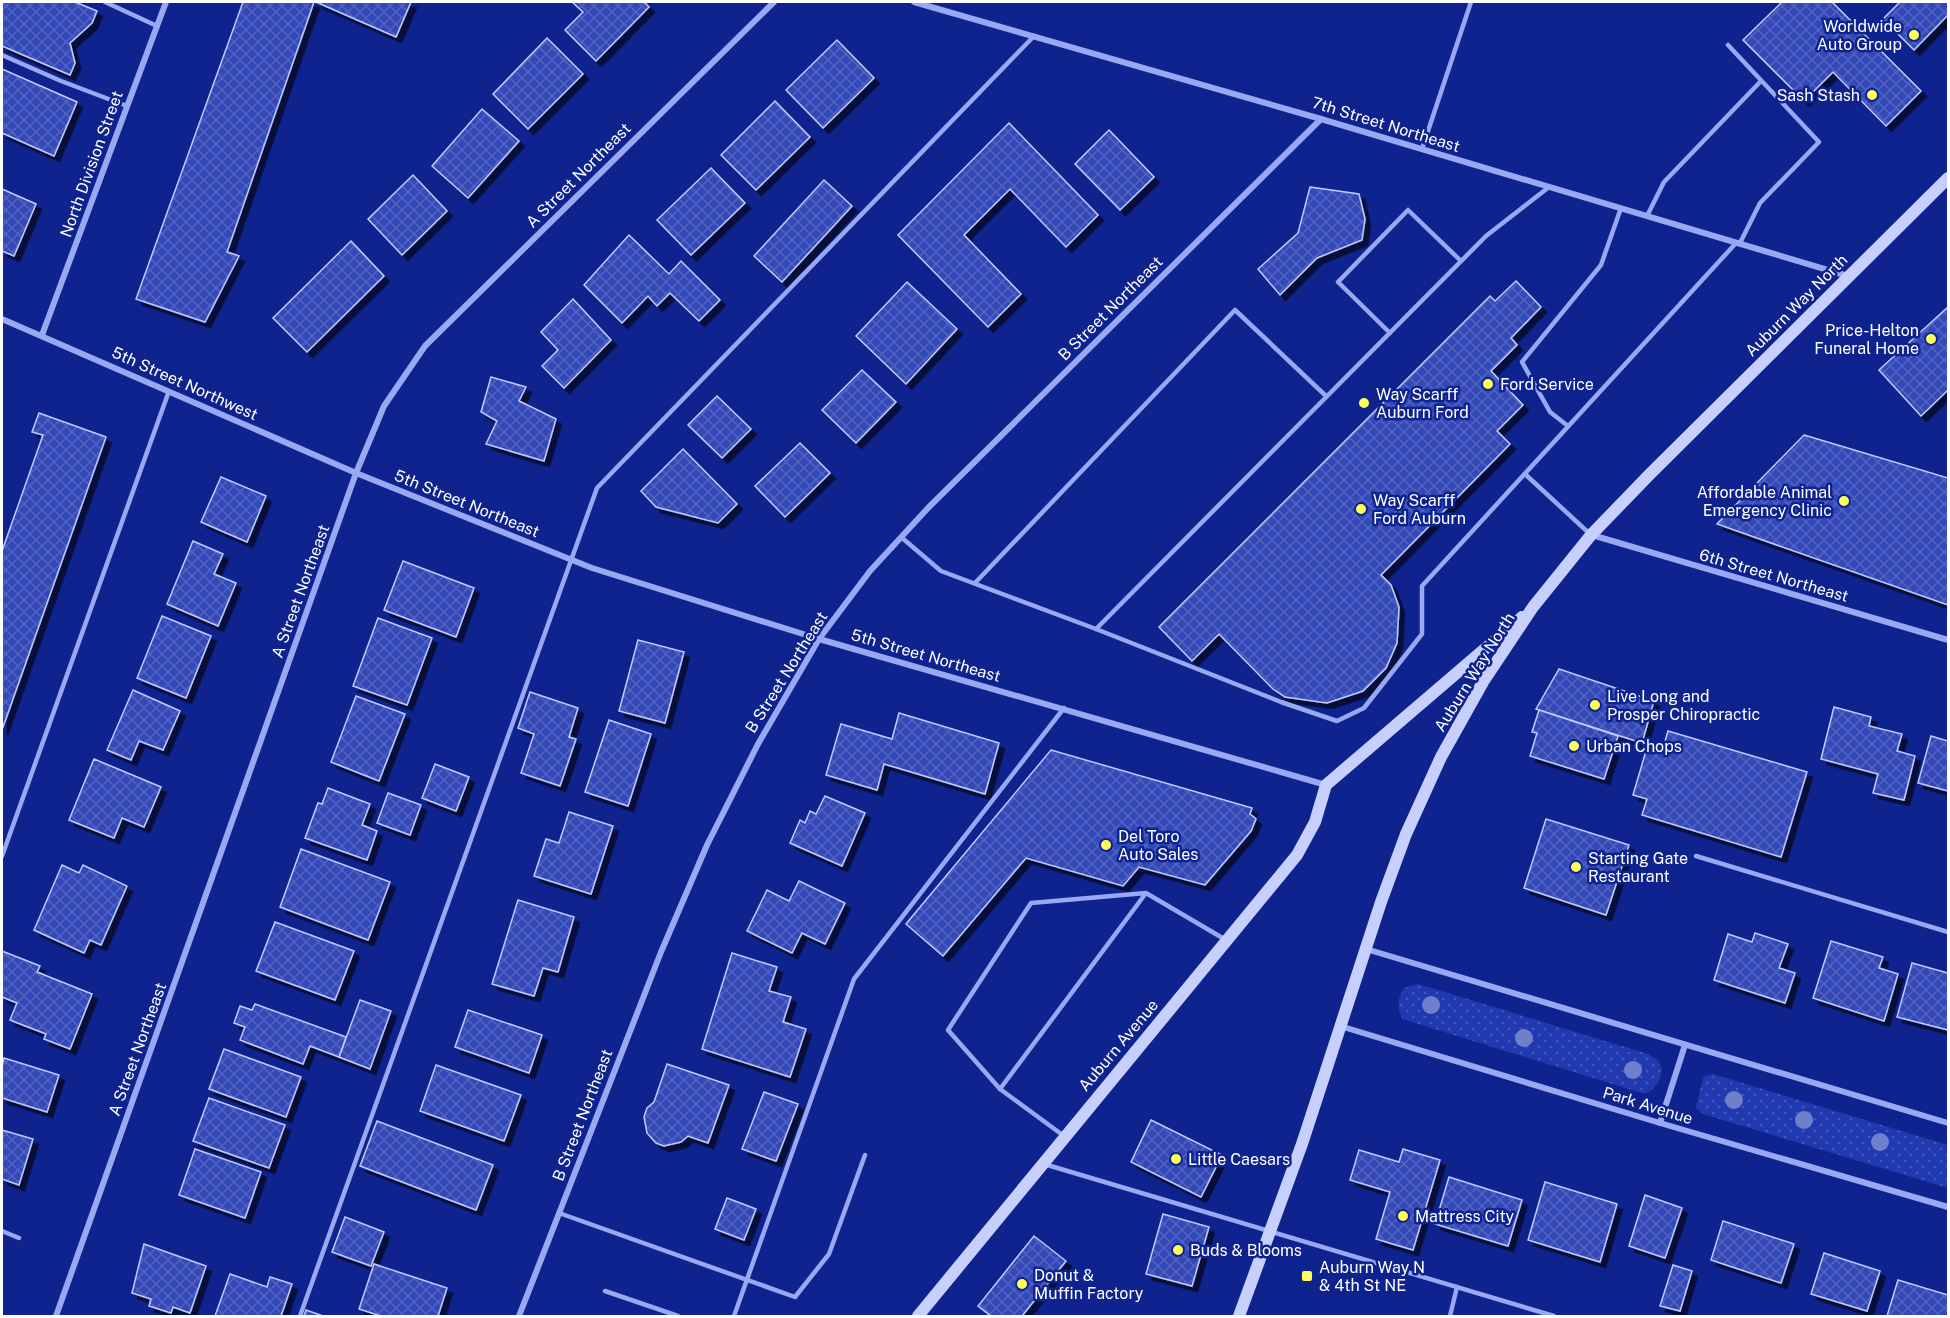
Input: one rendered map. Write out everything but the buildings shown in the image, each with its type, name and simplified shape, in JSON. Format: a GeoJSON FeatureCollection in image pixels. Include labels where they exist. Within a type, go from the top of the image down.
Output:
{"type":"FeatureCollection","features":[{"type":"Feature","properties":{"kind":"main road","name":"Auburn Way North"},"geometry":{"type":"LineString","coordinates":[[1239,1317],[1302,1144],[1365,949],[1406,834],[1441,757],[1483,682],[1533,607],[1591,535],[1648,475],[1948,178]]}},
{"type":"Feature","properties":{"kind":"main road"},"geometry":{"type":"LineString","coordinates":[[1326,785],[1533,607]]}},
{"type":"Feature","properties":{"kind":"main road","name":"Auburn Avenue"},"geometry":{"type":"LineString","coordinates":[[918,1317],[1064,1136],[1297,855],[1315,822],[1326,785]]}},
{"type":"Feature","properties":{"kind":"street","name":"North Division Street"},"geometry":{"type":"LineString","coordinates":[[42,335],[166,2]]}},
{"type":"Feature","properties":{"kind":"street","name":"A Street Northeast"},"geometry":{"type":"LineString","coordinates":[[56,1317],[356,473],[384,406],[425,346],[774,2]]}},
{"type":"Feature","properties":{"kind":"street","name":"7th Street Northeast"},"geometry":{"type":"LineString","coordinates":[[914,2],[1321,119],[1849,276]]}},
{"type":"Feature","properties":{"kind":"street","name":"B Street Northeast"},"geometry":{"type":"LineString","coordinates":[[519,1317],[653,972],[707,845],[758,744],[819,639],[870,571],[945,491],[1321,119]]}},
{"type":"Feature","properties":{"kind":"street","name":"5th Street Northwest"},"geometry":{"type":"LineString","coordinates":[[2,319],[356,473]]}},
{"type":"Feature","properties":{"kind":"street","name":"5th Street Northeast"},"geometry":{"type":"LineString","coordinates":[[356,473],[571,560],[819,639],[1326,785]]}},
{"type":"Feature","properties":{"kind":"street","name":"6th Street Northeast"},"geometry":{"type":"LineString","coordinates":[[1591,535],[1948,640]]}},
{"type":"Feature","properties":{"kind":"street"},"geometry":{"type":"LineString","coordinates":[[1365,949],[1948,1123]]}},
{"type":"Feature","properties":{"kind":"street","name":"Park Avenue"},"geometry":{"type":"LineString","coordinates":[[1340,1026],[1948,1207]]}},
{"type":"Feature","properties":{"kind":"street"},"geometry":{"type":"LineString","coordinates":[[1660,1123],[1685,1045]]}},
{"type":"Feature","properties":{"kind":"lane"},"geometry":{"type":"LineString","coordinates":[[105,2],[157,26]]}},
{"type":"Feature","properties":{"kind":"lane"},"geometry":{"type":"LineString","coordinates":[[1422,149],[1471,2]]}},
{"type":"Feature","properties":{"kind":"lane"},"geometry":{"type":"LineString","coordinates":[[300,1317],[597,488],[1034,36]]}},
{"type":"Feature","properties":{"kind":"lane"},"geometry":{"type":"LineString","coordinates":[[901,537],[941,571],[1096,628],[1281,702],[1337,721],[1364,708],[1422,634],[1422,586],[1738,243],[1760,203],[1818,142],[1728,45]]}},
{"type":"Feature","properties":{"kind":"lane"},"geometry":{"type":"LineString","coordinates":[[2,55],[127,106]]}},
{"type":"Feature","properties":{"kind":"lane"},"geometry":{"type":"LineString","coordinates":[[1647,216],[1664,182],[1761,81]]}},
{"type":"Feature","properties":{"kind":"lane"},"geometry":{"type":"LineString","coordinates":[[1096,628],[1486,236],[1549,187]]}},
{"type":"Feature","properties":{"kind":"lane"},"geometry":{"type":"LineString","coordinates":[[1568,426],[1550,412],[1522,362],[1601,265],[1621,208]]}},
{"type":"Feature","properties":{"kind":"lane"},"geometry":{"type":"LineString","coordinates":[[1390,333],[1338,282],[1408,210],[1461,261]]}},
{"type":"Feature","properties":{"kind":"lane"},"geometry":{"type":"LineString","coordinates":[[975,583],[1235,310],[1326,396]]}},
{"type":"Feature","properties":{"kind":"lane"},"geometry":{"type":"LineString","coordinates":[[2,856],[169,391]]}},
{"type":"Feature","properties":{"kind":"lane"},"geometry":{"type":"LineString","coordinates":[[1525,474],[1591,535]]}},
{"type":"Feature","properties":{"kind":"lane"},"geometry":{"type":"LineString","coordinates":[[734,1317],[854,979],[1064,708]]}},
{"type":"Feature","properties":{"kind":"lane"},"geometry":{"type":"LineString","coordinates":[[1696,856],[1948,932]]}},
{"type":"Feature","properties":{"kind":"lane"},"geometry":{"type":"LineString","coordinates":[[1064,1136],[1000,1089],[948,1030],[1031,903],[1146,893],[1226,940]]}},
{"type":"Feature","properties":{"kind":"lane"},"geometry":{"type":"LineString","coordinates":[[1000,1089],[1146,893]]}},
{"type":"Feature","properties":{"kind":"lane"},"geometry":{"type":"LineString","coordinates":[[559,1213],[795,1297],[829,1254],[865,1155]]}},
{"type":"Feature","properties":{"kind":"lane"},"geometry":{"type":"LineString","coordinates":[[1042,1163],[1554,1317]]}},
{"type":"Feature","properties":{"kind":"lane"},"geometry":{"type":"LineString","coordinates":[[2,1232],[19,1238]]}},
{"type":"Feature","properties":{"kind":"lane"},"geometry":{"type":"LineString","coordinates":[[1450,1317],[1457,1287]]}},
{"type":"Feature","properties":{"kind":"lane"},"geometry":{"type":"LineString","coordinates":[[605,1291],[678,1317]]}},
{"type":"Feature","properties":{"kind":"shaded area"},"geometry":{"type":"Polygon","coordinates":[[[1418,984],[1648,1054],[1659,1062],[1661,1076],[1653,1089],[1645,1094],[1402,1019],[1398,1003],[1402,992],[1404,988],[1418,984]]]}},
{"type":"Feature","properties":{"kind":"shaded area"},"geometry":{"type":"Polygon","coordinates":[[[1713,1074],[1948,1145],[1948,1188],[1703,1114],[1696,1108],[1703,1077],[1713,1074]]]}},
{"type":"Feature","properties":{"kind":"place","name":"Worldwide Auto Group"},"geometry":{"type":"Point","coordinates":[1914,35]}},
{"type":"Feature","properties":{"kind":"place","name":"Sash Stash"},"geometry":{"type":"Point","coordinates":[1872,95]}},
{"type":"Feature","properties":{"kind":"place","name":"Price-Helton Funeral Home"},"geometry":{"type":"Point","coordinates":[1931,339]}},
{"type":"Feature","properties":{"kind":"place","name":"Ford Service"},"geometry":{"type":"Point","coordinates":[1488,384]}},
{"type":"Feature","properties":{"kind":"place","name":"Way Scarff Auburn Ford"},"geometry":{"type":"Point","coordinates":[1364,403]}},
{"type":"Feature","properties":{"kind":"place","name":"Affordable Animal Emergency Clinic"},"geometry":{"type":"Point","coordinates":[1844,501]}},
{"type":"Feature","properties":{"kind":"place","name":"Way Scarff Ford Auburn"},"geometry":{"type":"Point","coordinates":[1361,509]}},
{"type":"Feature","properties":{"kind":"place","name":"Live Long and Prosper Chiropractic"},"geometry":{"type":"Point","coordinates":[1595,705]}},
{"type":"Feature","properties":{"kind":"place","name":"Urban Chops"},"geometry":{"type":"Point","coordinates":[1574,746]}},
{"type":"Feature","properties":{"kind":"place","name":"Del Toro Auto Sales"},"geometry":{"type":"Point","coordinates":[1106,845]}},
{"type":"Feature","properties":{"kind":"place","name":"Starting Gate Restaurant"},"geometry":{"type":"Point","coordinates":[1576,867]}},
{"type":"Feature","properties":{"kind":"place","name":"Little Caesars"},"geometry":{"type":"Point","coordinates":[1176,1159]}},
{"type":"Feature","properties":{"kind":"place","name":"Mattress City"},"geometry":{"type":"Point","coordinates":[1403,1216]}},
{"type":"Feature","properties":{"kind":"place","name":"Buds & Blooms"},"geometry":{"type":"Point","coordinates":[1178,1250]}},
{"type":"Feature","properties":{"kind":"place","name":"Auburn Way N & 4th St NE"},"geometry":{"type":"Point","coordinates":[1307,1276]}},
{"type":"Feature","properties":{"kind":"place","name":"Donut & Muffin Factory"},"geometry":{"type":"Point","coordinates":[1022,1284]}}]}
